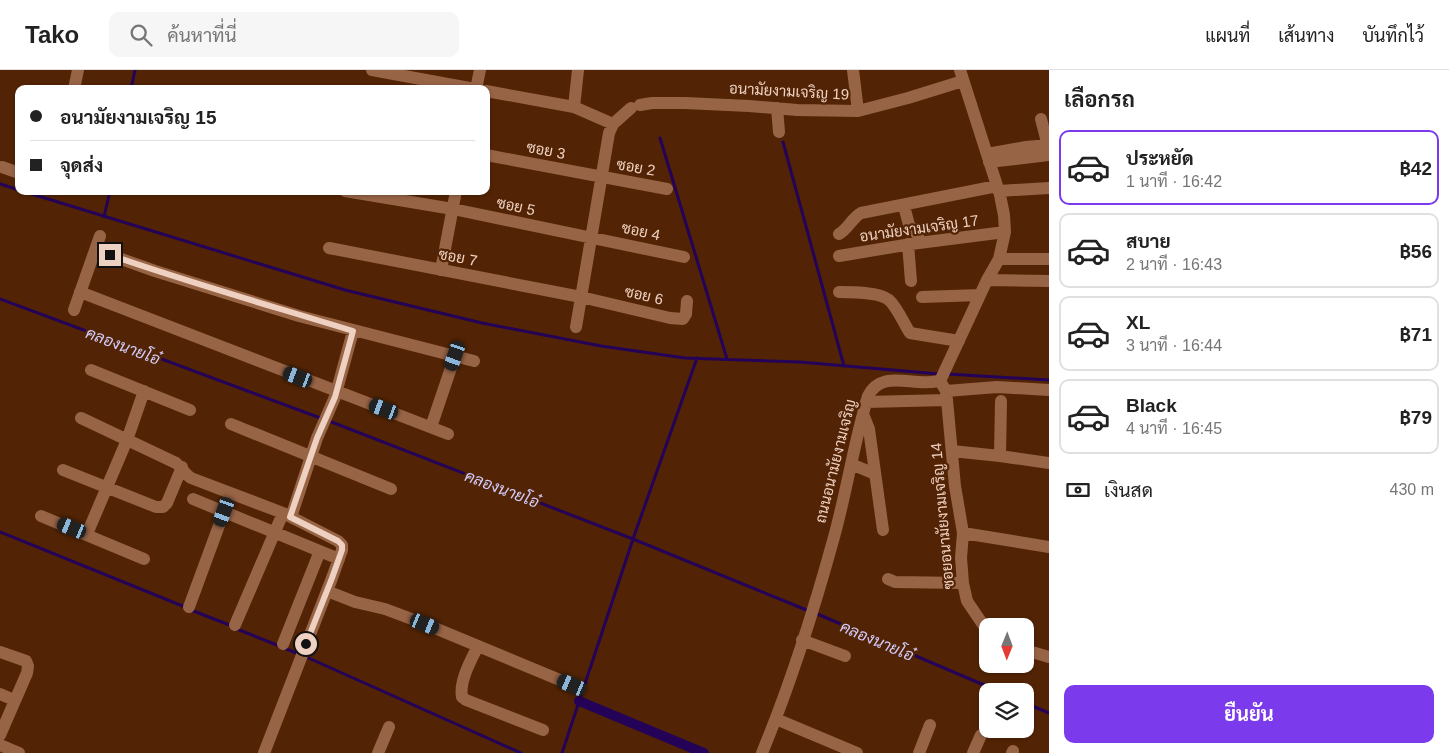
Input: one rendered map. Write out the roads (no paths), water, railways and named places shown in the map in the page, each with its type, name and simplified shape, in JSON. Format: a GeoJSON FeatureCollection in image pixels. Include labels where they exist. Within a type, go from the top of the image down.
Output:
{"type":"FeatureCollection","features":[{"type":"Feature","properties":{"kind":"street"},"geometry":{"type":"LineString","coordinates":[[75,85],[78,70]]}},
{"type":"Feature","properties":{"kind":"street"},"geometry":{"type":"LineString","coordinates":[[372,70],[454,85]]}},
{"type":"Feature","properties":{"kind":"street"},"geometry":{"type":"LineString","coordinates":[[477,85],[480,70]]}},
{"type":"Feature","properties":{"kind":"street"},"geometry":{"type":"LineString","coordinates":[[574,107],[578,70]]}},
{"type":"Feature","properties":{"kind":"street"},"geometry":{"type":"LineString","coordinates":[[853,70],[858,111]]}},
{"type":"Feature","properties":{"kind":"street"},"geometry":{"type":"LineString","coordinates":[[944,385],[959,341],[987,280],[999,259],[1005,232],[1004,215],[998,189],[961,76]]}},
{"type":"Feature","properties":{"kind":"street","name":"อนามัยงามเจริญ 19"},"geometry":{"type":"LineString","coordinates":[[613,124],[635,107],[652,102],[858,111],[908,98],[961,76]]}},
{"type":"Feature","properties":{"kind":"street"},"geometry":{"type":"LineString","coordinates":[[490,92],[574,107],[613,124],[608,138],[600,178],[576,327]]}},
{"type":"Feature","properties":{"kind":"street"},"geometry":{"type":"LineString","coordinates":[[777,108],[779,132]]}},
{"type":"Feature","properties":{"kind":"street"},"geometry":{"type":"LineString","coordinates":[[988,158],[1049,149],[1041,119]]}},
{"type":"Feature","properties":{"kind":"street","name":"ซอย 3"},"geometry":{"type":"LineString","coordinates":[[490,156],[600,178]]}},
{"type":"Feature","properties":{"kind":"street"},"geometry":{"type":"LineString","coordinates":[[2,166],[15,171]]}},
{"type":"Feature","properties":{"kind":"street","name":"ซอย 2"},"geometry":{"type":"LineString","coordinates":[[600,178],[667,189]]}},
{"type":"Feature","properties":{"kind":"street"},"geometry":{"type":"LineString","coordinates":[[839,234],[843,232],[855,216],[861,213],[904,206],[958,193],[998,189],[1049,188]]}},
{"type":"Feature","properties":{"kind":"street","name":"ซอย 5"},"geometry":{"type":"LineString","coordinates":[[369,195],[453,209],[591,238]]}},
{"type":"Feature","properties":{"kind":"street"},"geometry":{"type":"LineString","coordinates":[[441,270],[455,195]]}},
{"type":"Feature","properties":{"kind":"street"},"geometry":{"type":"LineString","coordinates":[[904,206],[909,225],[918,235]]}},
{"type":"Feature","properties":{"kind":"street","name":"อนามัยงามเจริญ 17"},"geometry":{"type":"LineString","coordinates":[[838,256],[908,244],[1005,232]]}},
{"type":"Feature","properties":{"kind":"street"},"geometry":{"type":"LineString","coordinates":[[74,310],[100,236]]}},
{"type":"Feature","properties":{"kind":"street","name":"ซอย 4"},"geometry":{"type":"LineString","coordinates":[[591,238],[684,257]]}},
{"type":"Feature","properties":{"kind":"street"},"geometry":{"type":"LineString","coordinates":[[908,244],[910,280]]}},
{"type":"Feature","properties":{"kind":"street","name":"ซอย 7"},"geometry":{"type":"LineString","coordinates":[[329,248],[581,297]]}},
{"type":"Feature","properties":{"kind":"street"},"geometry":{"type":"LineString","coordinates":[[96,250],[155,271],[299,316],[474,361]]}},
{"type":"Feature","properties":{"kind":"street"},"geometry":{"type":"LineString","coordinates":[[999,259],[1049,259]]}},
{"type":"Feature","properties":{"kind":"street"},"geometry":{"type":"LineString","coordinates":[[987,280],[1049,281]]}},
{"type":"Feature","properties":{"kind":"street"},"geometry":{"type":"LineString","coordinates":[[80,292],[448,434]]}},
{"type":"Feature","properties":{"kind":"street"},"geometry":{"type":"LineString","coordinates":[[839,292],[856,292],[883,297],[892,304],[910,333],[959,341]]}},
{"type":"Feature","properties":{"kind":"street"},"geometry":{"type":"LineString","coordinates":[[922,297],[980,295]]}},
{"type":"Feature","properties":{"kind":"street","name":"ซอย 6"},"geometry":{"type":"LineString","coordinates":[[581,297],[670,318],[683,319],[686,314],[687,301]]}},
{"type":"Feature","properties":{"kind":"street"},"geometry":{"type":"LineString","coordinates":[[235,625],[274,533],[287,515],[311,457],[337,391],[353,331]]}},
{"type":"Feature","properties":{"kind":"street"},"geometry":{"type":"LineString","coordinates":[[430,427],[455,356]]}},
{"type":"Feature","properties":{"kind":"street"},"geometry":{"type":"LineString","coordinates":[[92,370],[190,410]]}},
{"type":"Feature","properties":{"kind":"street","name":"ถนนอนามัยงามเจริญ"},"geometry":{"type":"LineString","coordinates":[[762,753],[810,622],[834,535],[865,408],[872,388],[890,380],[944,385]]}},
{"type":"Feature","properties":{"kind":"street"},"geometry":{"type":"LineString","coordinates":[[883,530],[865,408],[944,385],[1049,390]]}},
{"type":"Feature","properties":{"kind":"street","name":"ซอยอนามัยงามเจริญ 14"},"geometry":{"type":"LineString","coordinates":[[944,385],[963,533],[961,558],[963,583],[967,601],[979,619]]}},
{"type":"Feature","properties":{"kind":"street"},"geometry":{"type":"LineString","coordinates":[[87,534],[127,440],[144,391]]}},
{"type":"Feature","properties":{"kind":"street"},"geometry":{"type":"LineString","coordinates":[[1000,456],[1001,401]]}},
{"type":"Feature","properties":{"kind":"street"},"geometry":{"type":"LineString","coordinates":[[81,418],[176,463],[191,478],[287,515],[338,541],[342,545],[339,559],[264,753]]}},
{"type":"Feature","properties":{"kind":"street"},"geometry":{"type":"LineString","coordinates":[[231,424],[391,490]]}},
{"type":"Feature","properties":{"kind":"street"},"geometry":{"type":"LineString","coordinates":[[952,451],[1049,463]]}},
{"type":"Feature","properties":{"kind":"street"},"geometry":{"type":"LineString","coordinates":[[851,464],[875,474]]}},
{"type":"Feature","properties":{"kind":"street"},"geometry":{"type":"LineString","coordinates":[[63,470],[156,507],[163,507],[167,503],[182,467]]}},
{"type":"Feature","properties":{"kind":"street"},"geometry":{"type":"LineString","coordinates":[[193,499],[339,559]]}},
{"type":"Feature","properties":{"kind":"street"},"geometry":{"type":"LineString","coordinates":[[189,607],[224,512]]}},
{"type":"Feature","properties":{"kind":"street"},"geometry":{"type":"LineString","coordinates":[[41,516],[144,559]]}},
{"type":"Feature","properties":{"kind":"street"},"geometry":{"type":"LineString","coordinates":[[963,533],[1049,547]]}},
{"type":"Feature","properties":{"kind":"street"},"geometry":{"type":"LineString","coordinates":[[283,644],[320,551]]}},
{"type":"Feature","properties":{"kind":"street"},"geometry":{"type":"LineString","coordinates":[[888,579],[895,582],[963,583]]}},
{"type":"Feature","properties":{"kind":"street"},"geometry":{"type":"LineString","coordinates":[[327,591],[355,602],[385,609],[572,685]]}},
{"type":"Feature","properties":{"kind":"street"},"geometry":{"type":"LineString","coordinates":[[802,640],[845,656]]}},
{"type":"Feature","properties":{"kind":"street"},"geometry":{"type":"LineString","coordinates":[[478,646],[468,668],[462,689],[462,697],[543,730]]}},
{"type":"Feature","properties":{"kind":"street"},"geometry":{"type":"LineString","coordinates":[[0,652],[26,661],[28,666],[27,673],[0,735]]}},
{"type":"Feature","properties":{"kind":"street"},"geometry":{"type":"LineString","coordinates":[[1034,653],[1049,658]]}},
{"type":"Feature","properties":{"kind":"street"},"geometry":{"type":"LineString","coordinates":[[0,694],[14,700]]}},
{"type":"Feature","properties":{"kind":"street"},"geometry":{"type":"LineString","coordinates":[[776,719],[852,752]]}},
{"type":"Feature","properties":{"kind":"street"},"geometry":{"type":"LineString","coordinates":[[919,753],[930,725]]}},
{"type":"Feature","properties":{"kind":"street"},"geometry":{"type":"LineString","coordinates":[[378,753],[389,727]]}},
{"type":"Feature","properties":{"kind":"street"},"geometry":{"type":"LineString","coordinates":[[973,753],[980,738]]}},
{"type":"Feature","properties":{"kind":"street"},"geometry":{"type":"LineString","coordinates":[[0,745],[19,753]]}},
{"type":"Feature","properties":{"kind":"waterway"},"geometry":{"type":"LineString","coordinates":[[132,85],[135,70]]}},
{"type":"Feature","properties":{"kind":"waterway"},"geometry":{"type":"LineString","coordinates":[[660,138],[727,359]]}},
{"type":"Feature","properties":{"kind":"waterway"},"geometry":{"type":"LineString","coordinates":[[783,142],[844,366]]}},
{"type":"Feature","properties":{"kind":"waterway"},"geometry":{"type":"LineString","coordinates":[[0,184],[15,189]]}},
{"type":"Feature","properties":{"kind":"waterway"},"geometry":{"type":"LineString","coordinates":[[35,195],[345,290],[482,323],[601,346],[685,358],[800,362],[939,374]]}},
{"type":"Feature","properties":{"kind":"waterway"},"geometry":{"type":"LineString","coordinates":[[104,217],[109,195]]}},
{"type":"Feature","properties":{"kind":"waterway","name":"คลองนายโอ๋"},"geometry":{"type":"LineString","coordinates":[[0,299],[323,419]]}},
{"type":"Feature","properties":{"kind":"waterway"},"geometry":{"type":"LineString","coordinates":[[562,753],[633,539],[697,358]]}},
{"type":"Feature","properties":{"kind":"waterway"},"geometry":{"type":"LineString","coordinates":[[947,374],[1049,380]]}},
{"type":"Feature","properties":{"kind":"waterway","name":"คลองนายโอ๋"},"geometry":{"type":"LineString","coordinates":[[329,421],[633,539],[809,611]]}},
{"type":"Feature","properties":{"kind":"waterway"},"geometry":{"type":"LineString","coordinates":[[0,532],[185,607]]}},
{"type":"Feature","properties":{"kind":"waterway"},"geometry":{"type":"LineString","coordinates":[[191,610],[232,626]]}},
{"type":"Feature","properties":{"kind":"waterway","name":"คลองนายโอ๋"},"geometry":{"type":"LineString","coordinates":[[815,613],[979,683]]}},
{"type":"Feature","properties":{"kind":"waterway"},"geometry":{"type":"LineString","coordinates":[[237,629],[299,654]]}},
{"type":"Feature","properties":{"kind":"waterway"},"geometry":{"type":"LineString","coordinates":[[304,656],[521,753]]}},
{"type":"Feature","properties":{"kind":"waterway"},"geometry":{"type":"LineString","coordinates":[[579,701],[704,753]]}},
{"type":"Feature","properties":{"kind":"waterway","name":"คลองนายโอ๋"},"geometry":{"type":"LineString","coordinates":[[1034,707],[1049,713]]}}]}
